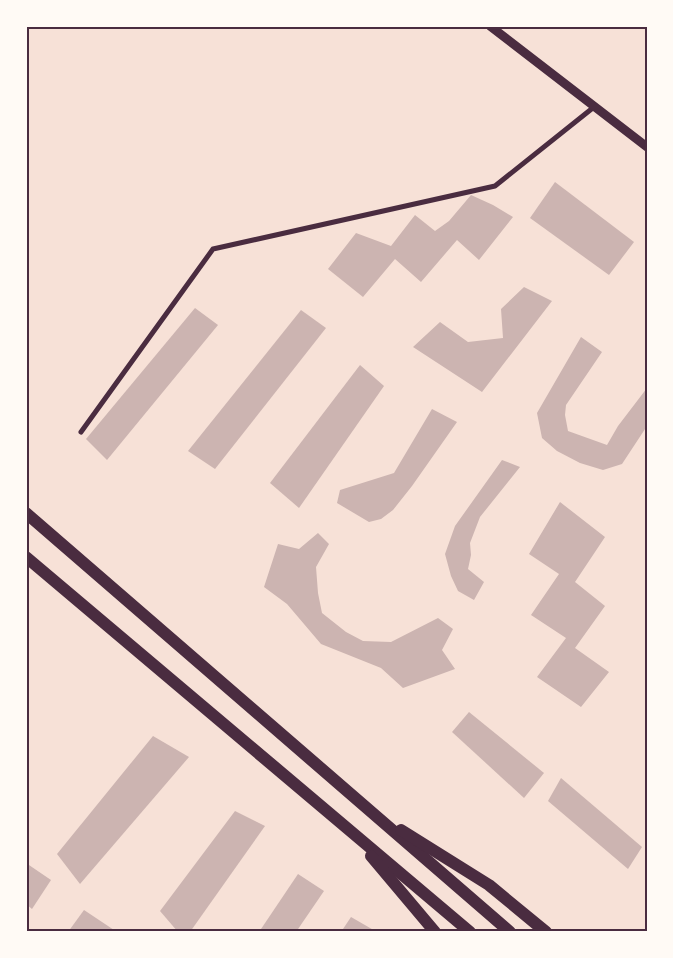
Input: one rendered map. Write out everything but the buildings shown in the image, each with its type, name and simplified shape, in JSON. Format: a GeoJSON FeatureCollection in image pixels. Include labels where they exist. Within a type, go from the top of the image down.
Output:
{"type":"FeatureCollection","features":[{"type":"Feature","properties":{"kind":"main road"},"geometry":{"type":"LineString","coordinates":[[26,513],[508,930]]}},
{"type":"Feature","properties":{"kind":"main road"},"geometry":{"type":"LineString","coordinates":[[26,557],[470,932]]}},
{"type":"Feature","properties":{"kind":"main road"},"geometry":{"type":"LineString","coordinates":[[368,809],[489,885],[546,932]]}},
{"type":"Feature","properties":{"kind":"main road"},"geometry":{"type":"LineString","coordinates":[[348,829],[435,932]]}},
{"type":"Feature","properties":{"kind":"street"},"geometry":{"type":"LineString","coordinates":[[490,26],[647,148]]}},
{"type":"Feature","properties":{"kind":"street"},"geometry":{"type":"LineString","coordinates":[[81,432],[214,249],[495,186],[594,107]]}}]}
